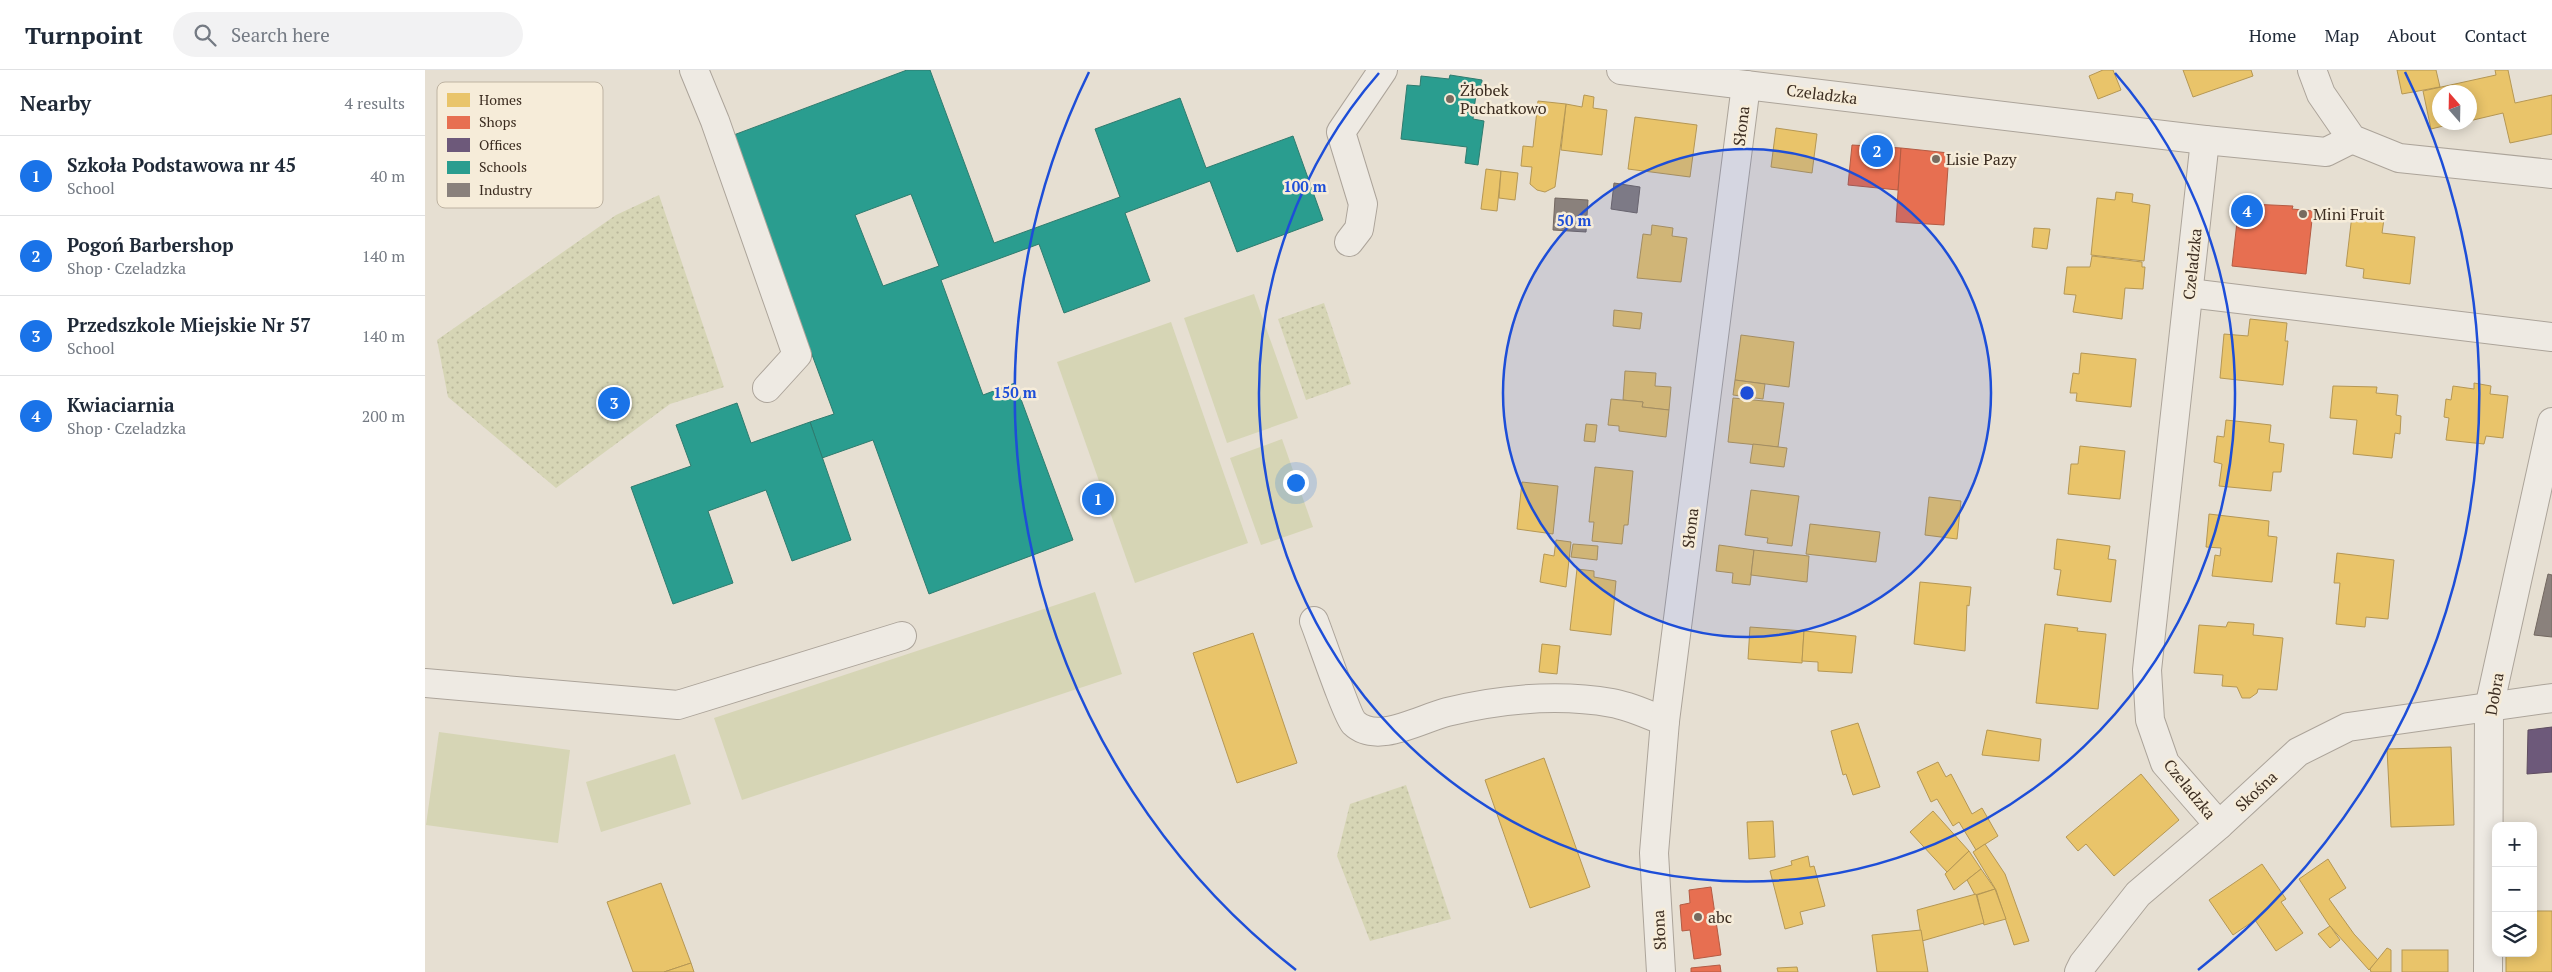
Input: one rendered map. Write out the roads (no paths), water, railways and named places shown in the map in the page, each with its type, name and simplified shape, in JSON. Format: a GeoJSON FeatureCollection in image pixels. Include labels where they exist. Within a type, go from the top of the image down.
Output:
{"type":"FeatureCollection","features":[{"type":"Feature","properties":{"kind":"street"},"geometry":{"type":"LineString","coordinates":[[694,70],[715,121],[797,355],[767,388]]}},
{"type":"Feature","properties":{"kind":"street"},"geometry":{"type":"LineString","coordinates":[[1349,242],[1359,229],[1363,204],[1341,132],[1383,70]]}},
{"type":"Feature","properties":{"kind":"street","name":"Czeladzka"},"geometry":{"type":"LineString","coordinates":[[1621,70],[2205,140],[2147,670],[2150,720],[2165,763],[2219,825]]}},
{"type":"Feature","properties":{"kind":"street"},"geometry":{"type":"LineString","coordinates":[[2312,70],[2321,94],[2352,138],[2399,158],[2552,174]]}},
{"type":"Feature","properties":{"kind":"street","name":"Słona"},"geometry":{"type":"LineString","coordinates":[[1661,972],[1654,854],[1665,721],[1746,85]]}},
{"type":"Feature","properties":{"kind":"street"},"geometry":{"type":"LineString","coordinates":[[2205,140],[2326,152],[2352,138]]}},
{"type":"Feature","properties":{"kind":"street"},"geometry":{"type":"LineString","coordinates":[[2189,293],[2552,337]]}},
{"type":"Feature","properties":{"kind":"street","name":"Dobra"},"geometry":{"type":"LineString","coordinates":[[2489,972],[2489,708],[2552,422]]}},
{"type":"Feature","properties":{"kind":"street"},"geometry":{"type":"LineString","coordinates":[[1315,621],[1352,722],[1367,732],[1388,730],[1445,713],[1504,699],[1558,698],[1613,703],[1665,721]]}},
{"type":"Feature","properties":{"kind":"street"},"geometry":{"type":"LineString","coordinates":[[425,683],[678,705],[902,636]]}},
{"type":"Feature","properties":{"kind":"street","name":"Skośna"},"geometry":{"type":"LineString","coordinates":[[2079,972],[2083,964],[2138,894],[2219,825],[2298,752],[2347,727],[2552,698]]}},
{"type":"Feature","properties":{"kind":"place","name":"Żłobek Puchatkowo"},"geometry":{"type":"Point","coordinates":[1450,99]}},
{"type":"Feature","properties":{"kind":"place","name":"Pogoń Barbershop"},"geometry":{"type":"Point","coordinates":[1877,151]}},
{"type":"Feature","properties":{"kind":"place","name":"Lisie Pazy"},"geometry":{"type":"Point","coordinates":[1936,159]}},
{"type":"Feature","properties":{"kind":"place","name":"Kwiaciarnia"},"geometry":{"type":"Point","coordinates":[2247,211]}},
{"type":"Feature","properties":{"kind":"place","name":"Mini Fruit"},"geometry":{"type":"Point","coordinates":[2303,214]}},
{"type":"Feature","properties":{"kind":"place","name":"Przedszkole Miejskie Nr 57"},"geometry":{"type":"Point","coordinates":[614,403]}},
{"type":"Feature","properties":{"kind":"place","name":"Szkoła Podstawowa nr 45"},"geometry":{"type":"Point","coordinates":[1098,499]}},
{"type":"Feature","properties":{"kind":"place","name":"abc"},"geometry":{"type":"Point","coordinates":[1698,917]}}]}
